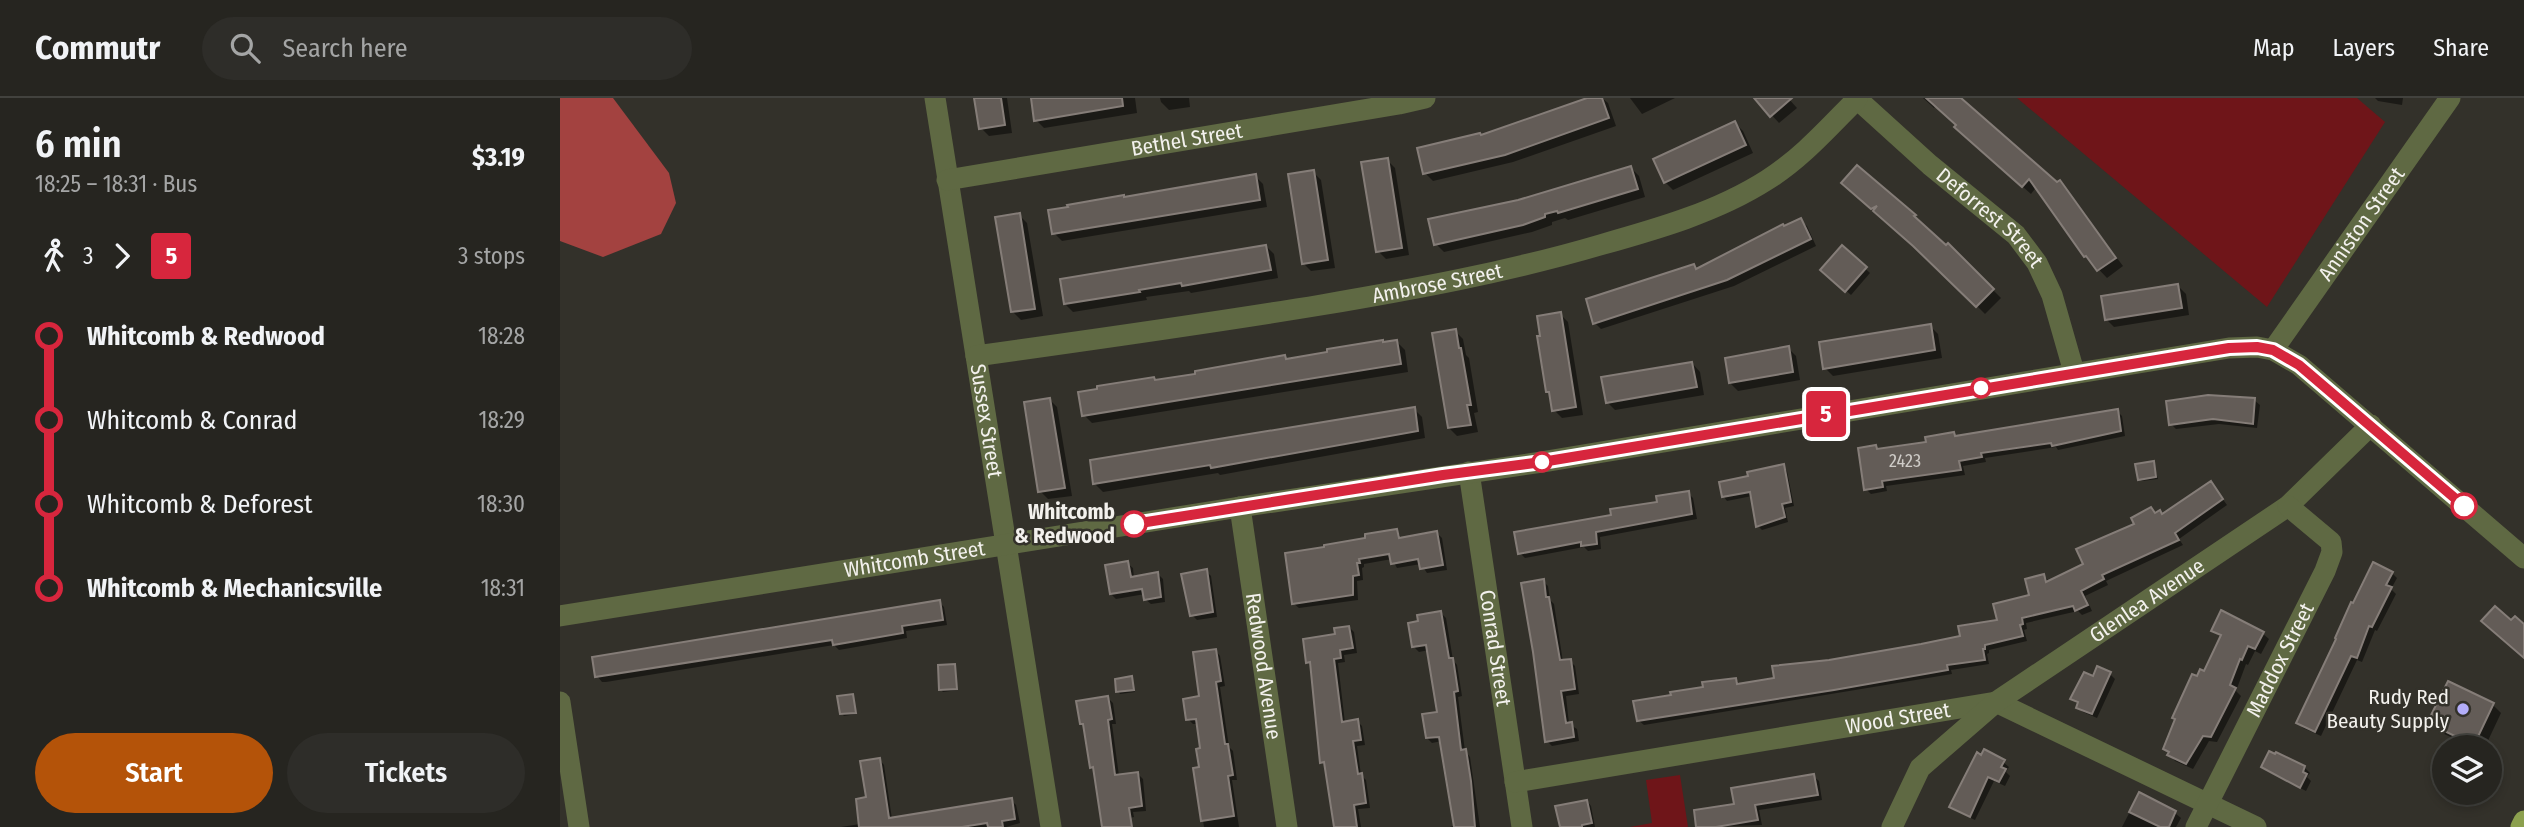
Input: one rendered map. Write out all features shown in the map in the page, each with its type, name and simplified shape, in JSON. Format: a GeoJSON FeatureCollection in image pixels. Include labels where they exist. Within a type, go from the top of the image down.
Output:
{"type":"FeatureCollection","features":[{"type":"Feature","properties":{"kind":"main road"},"geometry":{"type":"LineString","coordinates":[[2521,827],[2524,821]]}},
{"type":"Feature","properties":{"kind":"street","name":"Sussex Street"},"geometry":{"type":"LineString","coordinates":[[934,98],[1051,827]]}},
{"type":"Feature","properties":{"kind":"street","name":"Bethel Street"},"geometry":{"type":"LineString","coordinates":[[947,180],[1425,98]]}},
{"type":"Feature","properties":{"kind":"street","name":"Ambrose Street"},"geometry":{"type":"LineString","coordinates":[[976,356],[1437,286],[1546,261],[1678,221],[1765,182],[1800,158],[1856,98]]}},
{"type":"Feature","properties":{"kind":"street","name":"Deforrest Street"},"geometry":{"type":"LineString","coordinates":[[1856,98],[1930,165],[2017,235],[2037,263],[2052,295],[2074,372]]}},
{"type":"Feature","properties":{"kind":"street","name":"Anniston Street"},"geometry":{"type":"LineString","coordinates":[[2273,350],[2450,98]]}},
{"type":"Feature","properties":{"kind":"street","name":"Whitcomb Street"},"geometry":{"type":"LineString","coordinates":[[560,616],[1240,507],[1542,462],[2074,372],[2229,348],[2257,347],[2273,350],[2299,365],[2524,558]]}},
{"type":"Feature","properties":{"kind":"street","name":"Glenlea Avenue"},"geometry":{"type":"LineString","coordinates":[[1892,827],[1920,768],[1996,702],[2288,506],[2371,425]]}},
{"type":"Feature","properties":{"kind":"street","name":"Conrad Street"},"geometry":{"type":"LineString","coordinates":[[1469,472],[1522,827]]}},
{"type":"Feature","properties":{"kind":"street","name":"Maddox Street"},"geometry":{"type":"LineString","coordinates":[[2196,827],[2325,571],[2332,552],[2331,542],[2288,506]]}},
{"type":"Feature","properties":{"kind":"street","name":"Redwood Avenue"},"geometry":{"type":"LineString","coordinates":[[1240,507],[1287,827]]}},
{"type":"Feature","properties":{"kind":"street"},"geometry":{"type":"LineString","coordinates":[[560,702],[579,827]]}},
{"type":"Feature","properties":{"kind":"street","name":"Wood Street"},"geometry":{"type":"LineString","coordinates":[[1516,782],[1996,702]]}},
{"type":"Feature","properties":{"kind":"street"},"geometry":{"type":"LineString","coordinates":[[1996,702],[2256,827]]}},
{"type":"Feature","properties":{"kind":"shaded area"},"geometry":{"type":"Polygon","coordinates":[[[560,98],[613,98],[669,173],[676,203],[661,234],[603,257],[560,241],[560,98]]]}},
{"type":"Feature","properties":{"kind":"shaded area"},"geometry":{"type":"Polygon","coordinates":[[[2017,98],[2357,98],[2385,122],[2267,307],[2017,98]]]}},
{"type":"Feature","properties":{"kind":"shaded area"},"geometry":{"type":"Polygon","coordinates":[[[1680,775],[1688,827],[1630,827],[1652,823],[1646,780],[1680,775]]]}},
{"type":"Feature","properties":{"kind":"building"},"geometry":{"type":"Polygon","coordinates":[[[974,98],[1001,98],[1005,125],[979,129],[974,98]]]}},
{"type":"Feature","properties":{"kind":"building"},"geometry":{"type":"Polygon","coordinates":[[[1031,98],[1122,98],[1123,106],[1034,121],[1031,98]]]}},
{"type":"Feature","properties":{"kind":"building"},"geometry":{"type":"Polygon","coordinates":[[[1587,98],[1602,98],[1609,118],[1505,155],[1423,174],[1417,148],[1480,133],[1481,135],[1587,98]]]}},
{"type":"Feature","properties":{"kind":"building"},"geometry":{"type":"Polygon","coordinates":[[[1754,98],[1792,98],[1770,117],[1754,98]]]}},
{"type":"Feature","properties":{"kind":"building"},"geometry":{"type":"Polygon","coordinates":[[[1926,98],[1961,98],[2057,182],[2060,180],[2116,258],[2097,271],[2086,256],[2084,257],[2029,179],[2022,187],[1954,127],[1956,125],[1926,98]]]}},
{"type":"Feature","properties":{"kind":"building"},"geometry":{"type":"Polygon","coordinates":[[[1735,121],[1746,145],[1664,183],[1653,159],[1735,121]]]}},
{"type":"Feature","properties":{"kind":"building"},"geometry":{"type":"Polygon","coordinates":[[[1388,158],[1402,248],[1376,252],[1361,162],[1388,158]]]}},
{"type":"Feature","properties":{"kind":"building"},"geometry":{"type":"Polygon","coordinates":[[[1857,165],[1916,215],[1914,216],[1946,245],[1948,243],[1994,289],[1976,307],[1873,211],[1877,206],[1871,209],[1841,183],[1857,165]]]}},
{"type":"Feature","properties":{"kind":"building"},"geometry":{"type":"Polygon","coordinates":[[[1631,166],[1638,189],[1558,213],[1545,214],[1545,217],[1523,225],[1434,245],[1428,219],[1518,200],[1631,166]]]}},
{"type":"Feature","properties":{"kind":"building"},"geometry":{"type":"Polygon","coordinates":[[[1314,170],[1328,260],[1302,264],[1288,174],[1314,170]]]}},
{"type":"Feature","properties":{"kind":"building"},"geometry":{"type":"Polygon","coordinates":[[[1256,174],[1260,200],[1052,234],[1048,210],[1256,174]]]}},
{"type":"Feature","properties":{"kind":"building"},"geometry":{"type":"Polygon","coordinates":[[[1020,213],[1035,309],[1011,312],[995,217],[1020,213]]]}},
{"type":"Feature","properties":{"kind":"building"},"geometry":{"type":"Polygon","coordinates":[[[1801,218],[1811,239],[1727,280],[1593,324],[1586,299],[1694,264],[1696,269],[1783,224],[1784,226],[1801,218]]]}},
{"type":"Feature","properties":{"kind":"building"},"geometry":{"type":"Polygon","coordinates":[[[1266,245],[1271,270],[1064,304],[1060,279],[1266,245]]]}},
{"type":"Feature","properties":{"kind":"building"},"geometry":{"type":"Polygon","coordinates":[[[1842,245],[1867,267],[1845,292],[1820,270],[1842,245]]]}},
{"type":"Feature","properties":{"kind":"building"},"geometry":{"type":"Polygon","coordinates":[[[2178,284],[2182,308],[2105,320],[2101,296],[2178,284]]]}},
{"type":"Feature","properties":{"kind":"building"},"geometry":{"type":"Polygon","coordinates":[[[1561,312],[1576,407],[1552,411],[1549,392],[1546,392],[1537,336],[1540,336],[1537,316],[1561,312]]]}},
{"type":"Feature","properties":{"kind":"building"},"geometry":{"type":"Polygon","coordinates":[[[1931,324],[1935,350],[1823,369],[1819,342],[1931,324]]]}},
{"type":"Feature","properties":{"kind":"building"},"geometry":{"type":"Polygon","coordinates":[[[1456,329],[1471,405],[1467,405],[1471,425],[1448,428],[1432,333],[1456,329]]]}},
{"type":"Feature","properties":{"kind":"building"},"geometry":{"type":"Polygon","coordinates":[[[1383,340],[1397,340],[1401,364],[1082,416],[1078,392],[1097,389],[1097,386],[1195,374],[1195,371],[1285,355],[1286,359],[1383,340]]]}},
{"type":"Feature","properties":{"kind":"building"},"geometry":{"type":"Polygon","coordinates":[[[1789,346],[1793,372],[1729,383],[1725,358],[1789,346]]]}},
{"type":"Feature","properties":{"kind":"building"},"geometry":{"type":"Polygon","coordinates":[[[1692,362],[1697,387],[1606,403],[1601,377],[1692,362]]]}},
{"type":"Feature","properties":{"kind":"building"},"geometry":{"type":"Polygon","coordinates":[[[2208,395],[2255,398],[2253,424],[2213,419],[2169,425],[2166,401],[2208,395]]]}},
{"type":"Feature","properties":{"kind":"building"},"geometry":{"type":"Polygon","coordinates":[[[1050,398],[1065,488],[1038,492],[1024,402],[1050,398]]]}},
{"type":"Feature","properties":{"kind":"building"},"geometry":{"type":"Polygon","coordinates":[[[1415,407],[1418,431],[1211,468],[1210,465],[1093,484],[1090,460],[1415,407]]]}},
{"type":"Feature","properties":{"kind":"building"},"geometry":{"type":"Polygon","coordinates":[[[2118,409],[2121,431],[2052,446],[2051,443],[1981,453],[1982,457],[1959,461],[1961,470],[1882,481],[1883,487],[1864,490],[1858,448],[1876,445],[1877,449],[1926,442],[1925,437],[1954,432],[1955,436],[2118,409]]]}},
{"type":"Feature","properties":{"kind":"building"},"geometry":{"type":"Polygon","coordinates":[[[2154,461],[2156,477],[2138,480],[2135,464],[2154,461]]]}},
{"type":"Feature","properties":{"kind":"building"},"geometry":{"type":"Polygon","coordinates":[[[1784,464],[1791,502],[1782,504],[1785,517],[1756,527],[1750,492],[1722,497],[1719,482],[1748,476],[1747,472],[1784,464]]]}},
{"type":"Feature","properties":{"kind":"building"},"geometry":{"type":"Polygon","coordinates":[[[2211,481],[2223,499],[2175,533],[2179,540],[2102,575],[2104,579],[2081,591],[2088,605],[2075,611],[2073,606],[2022,618],[2023,624],[2020,625],[2023,636],[1985,645],[1985,660],[1947,665],[1948,670],[1834,690],[1637,721],[1633,701],[1703,687],[1702,682],[1736,678],[1737,684],[1774,678],[1772,666],[1829,660],[1960,636],[1958,626],[1997,620],[1993,604],[2029,595],[2025,579],[2044,574],[2046,582],[2083,564],[2076,549],[2134,524],[2131,518],[2151,507],[2155,513],[2160,510],[2162,514],[2211,481]]]}},
{"type":"Feature","properties":{"kind":"building"},"geometry":{"type":"Polygon","coordinates":[[[1689,491],[1692,514],[1596,532],[1597,544],[1581,546],[1581,542],[1518,554],[1514,532],[1611,515],[1610,509],[1657,502],[1656,496],[1689,491]]]}},
{"type":"Feature","properties":{"kind":"building"},"geometry":{"type":"Polygon","coordinates":[[[1397,529],[1399,538],[1437,531],[1443,565],[1420,569],[1418,559],[1391,564],[1389,554],[1359,559],[1359,575],[1353,576],[1353,595],[1292,604],[1285,553],[1324,547],[1365,538],[1365,534],[1397,529]]]}},
{"type":"Feature","properties":{"kind":"building"},"geometry":{"type":"Polygon","coordinates":[[[1128,561],[1131,577],[1158,572],[1161,597],[1144,600],[1142,589],[1110,594],[1105,565],[1128,561]]]}},
{"type":"Feature","properties":{"kind":"building"},"geometry":{"type":"Polygon","coordinates":[[[2373,562],[2393,572],[2386,585],[2392,587],[2372,627],[2369,626],[2357,658],[2351,656],[2315,732],[2296,723],[2351,602],[2353,603],[2373,562]]]}},
{"type":"Feature","properties":{"kind":"building"},"geometry":{"type":"Polygon","coordinates":[[[1207,569],[1213,612],[1190,616],[1181,574],[1207,569]]]}},
{"type":"Feature","properties":{"kind":"building"},"geometry":{"type":"Polygon","coordinates":[[[1544,579],[1560,660],[1571,659],[1575,689],[1561,691],[1566,723],[1572,722],[1574,737],[1545,742],[1521,583],[1544,579]]]}},
{"type":"Feature","properties":{"kind":"building"},"geometry":{"type":"Polygon","coordinates":[[[940,600],[943,620],[902,626],[903,633],[833,645],[832,640],[595,677],[592,657],[940,600]]]}},
{"type":"Feature","properties":{"kind":"building"},"geometry":{"type":"Polygon","coordinates":[[[2495,606],[2511,620],[2515,616],[2524,624],[2524,658],[2481,621],[2495,606]]]}},
{"type":"Feature","properties":{"kind":"building"},"geometry":{"type":"Polygon","coordinates":[[[2221,610],[2264,632],[2255,649],[2248,646],[2242,660],[2240,659],[2230,685],[2236,688],[2211,737],[2203,736],[2186,764],[2167,755],[2169,752],[2163,749],[2175,719],[2172,718],[2192,674],[2197,676],[2200,669],[2204,671],[2221,635],[2211,631],[2221,610]]]}},
{"type":"Feature","properties":{"kind":"building"},"geometry":{"type":"Polygon","coordinates":[[[1441,611],[1449,658],[1453,658],[1458,691],[1454,692],[1461,750],[1466,749],[1475,827],[1454,827],[1439,737],[1426,738],[1422,714],[1437,712],[1426,645],[1412,647],[1408,623],[1418,621],[1417,615],[1441,611]]]}},
{"type":"Feature","properties":{"kind":"building"},"geometry":{"type":"Polygon","coordinates":[[[1349,626],[1353,648],[1340,650],[1341,658],[1334,659],[1342,722],[1358,719],[1361,740],[1353,741],[1358,774],[1362,773],[1366,803],[1354,805],[1357,827],[1334,827],[1324,762],[1320,763],[1310,662],[1306,663],[1303,639],[1335,634],[1334,628],[1349,626]]]}},
{"type":"Feature","properties":{"kind":"building"},"geometry":{"type":"Polygon","coordinates":[[[1216,649],[1221,681],[1216,682],[1225,744],[1228,744],[1233,775],[1228,776],[1234,816],[1201,821],[1193,768],[1199,767],[1196,749],[1200,748],[1196,719],[1186,720],[1183,699],[1199,696],[1193,652],[1216,649]]]}},
{"type":"Feature","properties":{"kind":"building"},"geometry":{"type":"Polygon","coordinates":[[[955,664],[957,689],[939,690],[938,665],[955,664]]]}},
{"type":"Feature","properties":{"kind":"building"},"geometry":{"type":"Polygon","coordinates":[[[2097,666],[2111,672],[2092,714],[2076,708],[2078,702],[2070,699],[2084,672],[2093,676],[2097,666]]]}},
{"type":"Feature","properties":{"kind":"building"},"geometry":{"type":"Polygon","coordinates":[[[1132,676],[1134,690],[1116,692],[1115,679],[1132,676]]]}},
{"type":"Feature","properties":{"kind":"building","name":"Rudy Red Beauty Supply"},"geometry":{"type":"Polygon","coordinates":[[[2448,681],[2494,703],[2479,735],[2453,735],[2432,725],[2436,718],[2431,715],[2448,681]]]}},
{"type":"Feature","properties":{"kind":"building"},"geometry":{"type":"Polygon","coordinates":[[[853,694],[856,713],[840,714],[837,696],[853,694]]]}},
{"type":"Feature","properties":{"kind":"building"},"geometry":{"type":"Polygon","coordinates":[[[1108,696],[1112,719],[1108,720],[1115,775],[1138,772],[1142,806],[1129,808],[1132,827],[1102,827],[1093,767],[1090,768],[1083,724],[1080,724],[1076,701],[1108,696]]]}},
{"type":"Feature","properties":{"kind":"building"},"geometry":{"type":"Polygon","coordinates":[[[1984,749],[2005,760],[2001,767],[2006,769],[1999,782],[1988,777],[1970,817],[1949,807],[1977,752],[1981,755],[1984,749]]]}},
{"type":"Feature","properties":{"kind":"building"},"geometry":{"type":"Polygon","coordinates":[[[2269,751],[2305,766],[2303,772],[2307,774],[2300,788],[2261,767],[2269,751]]]}},
{"type":"Feature","properties":{"kind":"building"},"geometry":{"type":"Polygon","coordinates":[[[880,758],[889,818],[1012,798],[1015,819],[1002,821],[1003,827],[988,827],[987,823],[962,827],[859,827],[856,799],[866,797],[860,761],[880,758]]]}},
{"type":"Feature","properties":{"kind":"building"},"geometry":{"type":"Polygon","coordinates":[[[1814,774],[1818,795],[1755,805],[1758,820],[1716,827],[1696,827],[1694,810],[1734,804],[1731,788],[1814,774]]]}},
{"type":"Feature","properties":{"kind":"building"},"geometry":{"type":"Polygon","coordinates":[[[2139,792],[2176,811],[2169,827],[2160,827],[2129,812],[2139,792]]]}},
{"type":"Feature","properties":{"kind":"building"},"geometry":{"type":"Polygon","coordinates":[[[1587,800],[1592,823],[1582,827],[1560,827],[1555,806],[1587,800]]]}},
{"type":"Feature","properties":{"kind":"bus line","name":"5"},"geometry":{"type":"LineString","coordinates":[[1134,524],[1542,462],[2097,368],[2229,348],[2257,347],[2273,350],[2299,365],[2464,506]]}},
{"type":"Feature","properties":{"kind":"place","name":"Whitcomb & Redwood"},"geometry":{"type":"Point","coordinates":[1134,524]}},
{"type":"Feature","properties":{"kind":"place","name":"Rudy Red Beauty Supply"},"geometry":{"type":"Point","coordinates":[2463,709]}}]}
